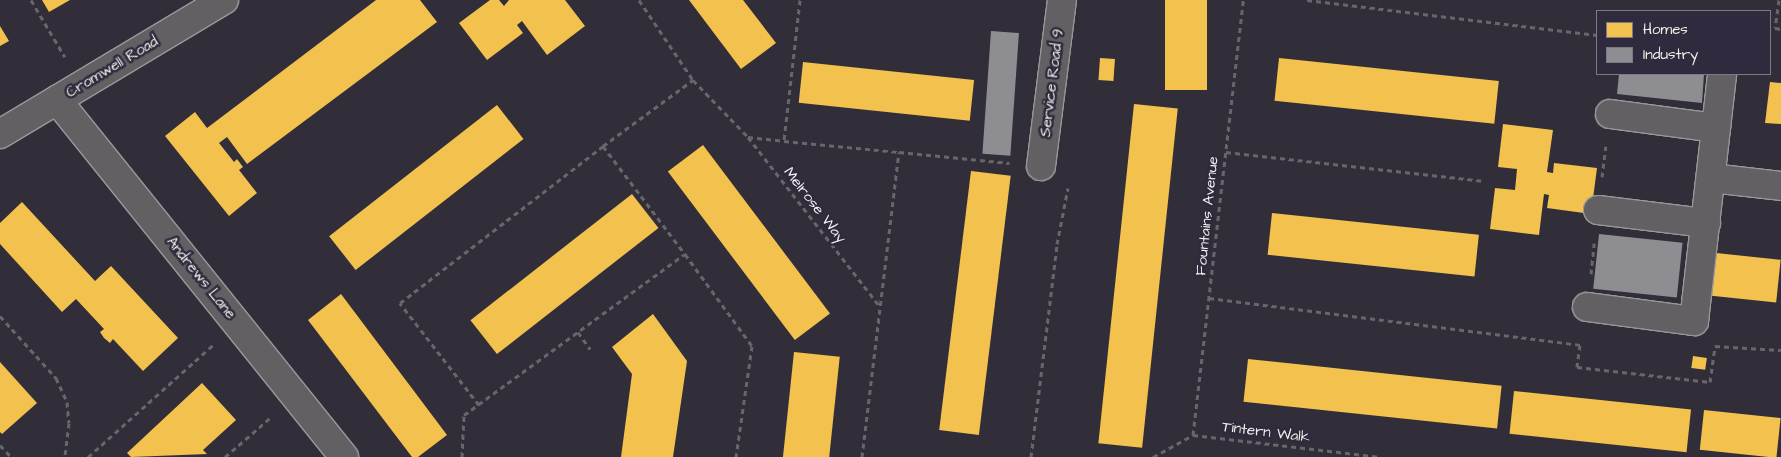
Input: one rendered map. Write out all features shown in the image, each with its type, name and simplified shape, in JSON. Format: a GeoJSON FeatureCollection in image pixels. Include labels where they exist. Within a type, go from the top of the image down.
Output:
{"type":"FeatureCollection","features":[{"type":"Feature","properties":{"kind":"street","name":"Cromwell Road"},"geometry":{"type":"LineString","coordinates":[[0,134],[224,0]]}},
{"type":"Feature","properties":{"kind":"street","name":"Service Road 9"},"geometry":{"type":"LineString","coordinates":[[1041,166],[1062,0]]}},
{"type":"Feature","properties":{"kind":"street"},"geometry":{"type":"LineString","coordinates":[[1587,307],[1694,321],[1722,75]]}},
{"type":"Feature","properties":{"kind":"street","name":"Andrews Lane"},"geometry":{"type":"LineString","coordinates":[[57,100],[344,457]]}},
{"type":"Feature","properties":{"kind":"street"},"geometry":{"type":"LineString","coordinates":[[1610,114],[1716,128]]}},
{"type":"Feature","properties":{"kind":"street"},"geometry":{"type":"LineString","coordinates":[[1711,178],[1781,186]]}},
{"type":"Feature","properties":{"kind":"street"},"geometry":{"type":"LineString","coordinates":[[1598,210],[1706,223]]}},
{"type":"Feature","properties":{"kind":"path"},"geometry":{"type":"LineString","coordinates":[[31,0],[83,85]]}},
{"type":"Feature","properties":{"kind":"path","name":"Melrose Way"},"geometry":{"type":"LineString","coordinates":[[639,0],[692,80],[748,137],[879,305]]}},
{"type":"Feature","properties":{"kind":"path"},"geometry":{"type":"LineString","coordinates":[[784,141],[800,0]]}},
{"type":"Feature","properties":{"kind":"path","name":"Fountains Avenue"},"geometry":{"type":"LineString","coordinates":[[1193,435],[1243,0]]}},
{"type":"Feature","properties":{"kind":"path"},"geometry":{"type":"LineString","coordinates":[[1308,0],[1596,35]]}},
{"type":"Feature","properties":{"kind":"path"},"geometry":{"type":"LineString","coordinates":[[1779,0],[1775,28],[1781,29]]}},
{"type":"Feature","properties":{"kind":"path"},"geometry":{"type":"LineString","coordinates":[[479,405],[400,303],[602,146],[692,80]]}},
{"type":"Feature","properties":{"kind":"path"},"geometry":{"type":"LineString","coordinates":[[748,137],[1071,170],[1055,254],[1031,457]]}},
{"type":"Feature","properties":{"kind":"path"},"geometry":{"type":"LineString","coordinates":[[602,146],[685,254],[752,346],[736,457]]}},
{"type":"Feature","properties":{"kind":"path"},"geometry":{"type":"LineString","coordinates":[[862,457],[899,152]]}},
{"type":"Feature","properties":{"kind":"path"},"geometry":{"type":"LineString","coordinates":[[1226,152],[1484,181]]}},
{"type":"Feature","properties":{"kind":"path"},"geometry":{"type":"LineString","coordinates":[[462,457],[464,415],[685,254]]}},
{"type":"Feature","properties":{"kind":"path"},"geometry":{"type":"LineString","coordinates":[[1209,298],[1580,345],[1578,367],[1710,382],[1715,346],[1781,350]]}},
{"type":"Feature","properties":{"kind":"path"},"geometry":{"type":"LineString","coordinates":[[0,316],[60,386],[67,402],[69,423],[65,457]]}},
{"type":"Feature","properties":{"kind":"path"},"geometry":{"type":"LineString","coordinates":[[88,457],[238,323]]}},
{"type":"Feature","properties":{"kind":"path"},"geometry":{"type":"LineString","coordinates":[[578,332],[590,349]]}},
{"type":"Feature","properties":{"kind":"path"},"geometry":{"type":"LineString","coordinates":[[226,457],[296,395]]}},
{"type":"Feature","properties":{"kind":"path"},"geometry":{"type":"LineString","coordinates":[[1153,457],[1193,435]]}},
{"type":"Feature","properties":{"kind":"path","name":"Tintern Walk"},"geometry":{"type":"LineString","coordinates":[[1193,435],[1381,457]]}},
{"type":"Feature","properties":{"kind":"path"},"geometry":{"type":"LineString","coordinates":[[0,446],[11,457]]}},
{"type":"Feature","properties":{"kind":"building: Homes"},"geometry":{"type":"Polygon","coordinates":[[[42,0],[70,0],[49,12],[42,0]]]}},
{"type":"Feature","properties":{"kind":"building: Homes"},"geometry":{"type":"Polygon","coordinates":[[[376,0],[420,0],[437,22],[247,164],[227,137],[219,143],[234,162],[237,159],[243,167],[239,170],[257,193],[229,216],[165,136],[195,112],[207,128],[376,0]]]}},
{"type":"Feature","properties":{"kind":"building: Homes"},"geometry":{"type":"Polygon","coordinates":[[[490,0],[499,0],[504,6],[509,0],[565,0],[585,26],[547,55],[522,21],[517,25],[523,33],[487,60],[459,23],[490,0]]]}},
{"type":"Feature","properties":{"kind":"building: Homes"},"geometry":{"type":"Polygon","coordinates":[[[689,0],[743,0],[776,43],[741,69],[689,0]]]}},
{"type":"Feature","properties":{"kind":"building: Homes"},"geometry":{"type":"Polygon","coordinates":[[[1165,0],[1207,0],[1207,90],[1165,90],[1165,0]]]}},
{"type":"Feature","properties":{"kind":"building: Homes"},"geometry":{"type":"Polygon","coordinates":[[[0,26],[9,41],[0,46],[0,26]]]}},
{"type":"Feature","properties":{"kind":"building: Homes"},"geometry":{"type":"Polygon","coordinates":[[[1100,58],[1115,59],[1113,81],[1098,80],[1100,58]]]}},
{"type":"Feature","properties":{"kind":"building: Homes"},"geometry":{"type":"Polygon","coordinates":[[[1279,58],[1499,81],[1494,124],[1275,101],[1279,58]]]}},
{"type":"Feature","properties":{"kind":"building: Homes"},"geometry":{"type":"Polygon","coordinates":[[[803,62],[974,80],[970,121],[799,103],[803,62]]]}},
{"type":"Feature","properties":{"kind":"building: Homes"},"geometry":{"type":"Polygon","coordinates":[[[1770,82],[1781,83],[1781,124],[1765,123],[1770,82]]]}},
{"type":"Feature","properties":{"kind":"building: Homes"},"geometry":{"type":"Polygon","coordinates":[[[1134,104],[1178,109],[1142,448],[1098,443],[1134,104]]]}},
{"type":"Feature","properties":{"kind":"building: Homes"},"geometry":{"type":"Polygon","coordinates":[[[497,105],[523,139],[356,270],[329,236],[497,105]]]}},
{"type":"Feature","properties":{"kind":"building: Homes"},"geometry":{"type":"Polygon","coordinates":[[[1503,124],[1553,130],[1547,172],[1553,173],[1554,163],[1597,168],[1591,214],[1547,208],[1549,195],[1544,194],[1539,235],[1490,229],[1495,188],[1515,190],[1517,169],[1498,167],[1503,124]]]}},
{"type":"Feature","properties":{"kind":"building: Homes"},"geometry":{"type":"Polygon","coordinates":[[[703,145],[830,314],[795,340],[668,171],[703,145]]]}},
{"type":"Feature","properties":{"kind":"building: Homes"},"geometry":{"type":"Polygon","coordinates":[[[971,171],[1011,176],[979,435],[939,430],[971,171]]]}},
{"type":"Feature","properties":{"kind":"building: Homes"},"geometry":{"type":"Polygon","coordinates":[[[632,194],[658,228],[497,354],[470,320],[632,194]]]}},
{"type":"Feature","properties":{"kind":"building: Homes"},"geometry":{"type":"Polygon","coordinates":[[[22,202],[95,281],[111,266],[178,338],[143,371],[113,339],[110,343],[104,338],[100,332],[104,329],[76,299],[62,312],[0,244],[0,223],[22,202]]]}},
{"type":"Feature","properties":{"kind":"building: Homes"},"geometry":{"type":"Polygon","coordinates":[[[1272,213],[1479,235],[1474,277],[1268,255],[1272,213]]]}},
{"type":"Feature","properties":{"kind":"building: Homes"},"geometry":{"type":"Polygon","coordinates":[[[1716,253],[1781,260],[1776,303],[1712,296],[1716,253]]]}},
{"type":"Feature","properties":{"kind":"building: Homes"},"geometry":{"type":"Polygon","coordinates":[[[341,294],[447,435],[418,457],[412,457],[308,320],[341,294]]]}},
{"type":"Feature","properties":{"kind":"building: Homes"},"geometry":{"type":"Polygon","coordinates":[[[653,314],[687,361],[673,457],[621,457],[632,374],[612,347],[653,314]]]}},
{"type":"Feature","properties":{"kind":"building: Homes"},"geometry":{"type":"Polygon","coordinates":[[[794,352],[840,357],[829,457],[783,457],[794,352]]]}},
{"type":"Feature","properties":{"kind":"building: Homes"},"geometry":{"type":"Polygon","coordinates":[[[1693,356],[1707,358],[1705,370],[1691,368],[1693,356]]]}},
{"type":"Feature","properties":{"kind":"building: Homes"},"geometry":{"type":"Polygon","coordinates":[[[1248,359],[1502,386],[1497,428],[1244,402],[1248,359]]]}},
{"type":"Feature","properties":{"kind":"building: Homes"},"geometry":{"type":"Polygon","coordinates":[[[0,362],[37,403],[2,434],[0,432],[0,362]]]}},
{"type":"Feature","properties":{"kind":"building: Homes"},"geometry":{"type":"Polygon","coordinates":[[[202,383],[236,420],[203,450],[207,454],[131,457],[127,453],[202,383]]]}},
{"type":"Feature","properties":{"kind":"building: Homes"},"geometry":{"type":"Polygon","coordinates":[[[1514,391],[1691,410],[1687,452],[1510,434],[1514,391]]]}},
{"type":"Feature","properties":{"kind":"building: Homes"},"geometry":{"type":"Polygon","coordinates":[[[1704,410],[1781,418],[1776,457],[1700,450],[1704,410]]]}},
{"type":"Feature","properties":{"kind":"building: Industry"},"geometry":{"type":"Polygon","coordinates":[[[991,31],[1019,33],[1010,156],[982,154],[991,31]]]}},
{"type":"Feature","properties":{"kind":"building: Industry"},"geometry":{"type":"Polygon","coordinates":[[[1619,75],[1704,75],[1702,103],[1617,94],[1619,75]]]}},
{"type":"Feature","properties":{"kind":"building: Industry"},"geometry":{"type":"Polygon","coordinates":[[[1599,234],[1683,243],[1677,297],[1593,289],[1599,234]]]}}]}
